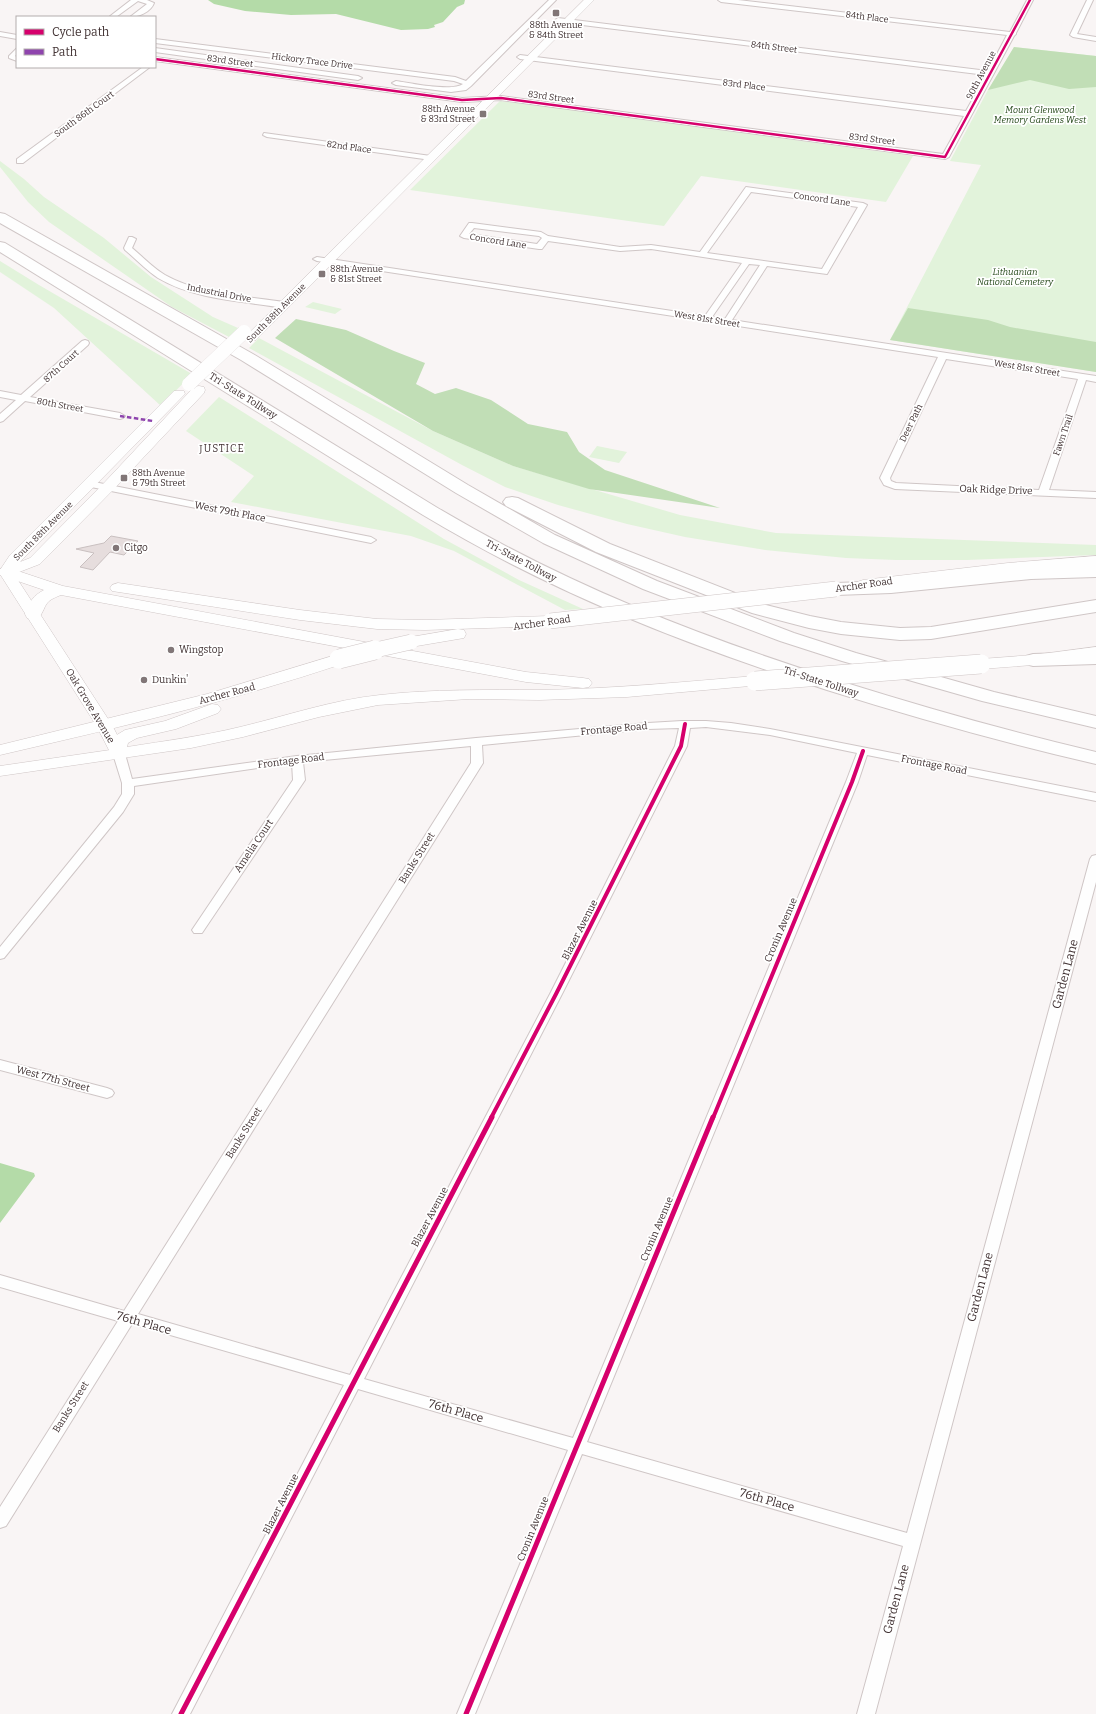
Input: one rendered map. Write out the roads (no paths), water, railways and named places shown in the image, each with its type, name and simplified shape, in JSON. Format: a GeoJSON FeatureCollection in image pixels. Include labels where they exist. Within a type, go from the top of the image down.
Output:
{"type":"FeatureCollection","features":[{"type":"Feature","properties":{"kind":"highway"},"geometry":{"type":"LineString","coordinates":[[0,217],[247,357],[332,411],[549,539],[650,585],[787,637],[849,657],[974,693],[1096,722]]}},
{"type":"Feature","properties":{"kind":"highway","name":"Tri-State Tollway"},"geometry":{"type":"LineString","coordinates":[[0,246],[390,487],[452,524],[548,576],[622,610],[752,660],[953,722],[1027,742],[1096,758]]}},
{"type":"Feature","properties":{"kind":"highway"},"geometry":{"type":"LineString","coordinates":[[332,411],[383,431],[472,481],[603,548],[759,609],[809,622],[872,632],[931,633],[1096,606]]}},
{"type":"Feature","properties":{"kind":"highway"},"geometry":{"type":"LineString","coordinates":[[836,589],[890,587],[1031,573],[1096,571]]}},
{"type":"Feature","properties":{"kind":"highway"},"geometry":{"type":"LineString","coordinates":[[1033,660],[1096,658]]}},
{"type":"Feature","properties":{"kind":"main road","name":"Archer Road"},"geometry":{"type":"LineString","coordinates":[[0,750],[222,695],[339,659],[411,642],[550,621],[1008,568],[1096,561]]}},
{"type":"Feature","properties":{"kind":"main road"},"geometry":{"type":"LineString","coordinates":[[3,571],[60,590],[326,641],[540,679],[584,683],[710,684]]}},
{"type":"Feature","properties":{"kind":"main road"},"geometry":{"type":"LineString","coordinates":[[3,571],[334,620],[377,624],[425,625],[550,621]]}},
{"type":"Feature","properties":{"kind":"main road"},"geometry":{"type":"LineString","coordinates":[[33,614],[36,604],[42,598],[60,590]]}},
{"type":"Feature","properties":{"kind":"main road"},"geometry":{"type":"LineString","coordinates":[[0,771],[192,743],[243,732],[324,711],[385,700],[469,694],[596,693],[1033,660],[1096,652]]}},
{"type":"Feature","properties":{"kind":"main road"},"geometry":{"type":"LineString","coordinates":[[119,754],[118,745],[121,740],[131,734],[170,725],[272,686],[304,671]]}},
{"type":"Feature","properties":{"kind":"main road"},"geometry":{"type":"LineString","coordinates":[[0,763],[91,741],[99,736],[104,725]]}},
{"type":"Feature","properties":{"kind":"street"},"geometry":{"type":"LineString","coordinates":[[113,16],[136,0]]}},
{"type":"Feature","properties":{"kind":"street"},"geometry":{"type":"LineString","coordinates":[[135,16],[150,6],[151,3],[140,0]]}},
{"type":"Feature","properties":{"kind":"street"},"geometry":{"type":"LineString","coordinates":[[387,82],[451,90],[459,89],[468,84],[553,0]]}},
{"type":"Feature","properties":{"kind":"street","name":"South 88th Avenue"},"geometry":{"type":"LineString","coordinates":[[425,158],[477,99],[578,0]]}},
{"type":"Feature","properties":{"kind":"street","name":"South 88th Avenue"},"geometry":{"type":"LineString","coordinates":[[3,571],[89,484],[194,387],[425,158],[491,98],[589,0]]}},
{"type":"Feature","properties":{"kind":"street","name":"84th Place"},"geometry":{"type":"LineString","coordinates":[[721,0],[1013,34]]}},
{"type":"Feature","properties":{"kind":"street","name":"90th Avenue"},"geometry":{"type":"LineString","coordinates":[[945,157],[1013,34],[1030,0]]}},
{"type":"Feature","properties":{"kind":"street"},"geometry":{"type":"LineString","coordinates":[[1096,6],[1089,3],[1073,35],[1096,39]]}},
{"type":"Feature","properties":{"kind":"street","name":"84th Street"},"geometry":{"type":"LineString","coordinates":[[558,20],[991,73]]}},
{"type":"Feature","properties":{"kind":"street"},"geometry":{"type":"LineString","coordinates":[[0,34],[16,37]]}},
{"type":"Feature","properties":{"kind":"street","name":"Hickory Trace Drive"},"geometry":{"type":"LineString","coordinates":[[156,41],[455,80],[468,84]]}},
{"type":"Feature","properties":{"kind":"street"},"geometry":{"type":"LineString","coordinates":[[156,50],[364,78]]}},
{"type":"Feature","properties":{"kind":"street"},"geometry":{"type":"LineString","coordinates":[[16,51],[11,56],[16,59]]}},
{"type":"Feature","properties":{"kind":"street","name":"83rd Place"},"geometry":{"type":"LineString","coordinates":[[520,57],[969,114]]}},
{"type":"Feature","properties":{"kind":"street","name":"83rd Street"},"geometry":{"type":"LineString","coordinates":[[156,60],[462,100],[501,98],[945,157]]}},
{"type":"Feature","properties":{"kind":"street","name":"South 86th Court"},"geometry":{"type":"LineString","coordinates":[[20,161],[146,68]]}},
{"type":"Feature","properties":{"kind":"street","name":"82nd Place"},"geometry":{"type":"LineString","coordinates":[[267,135],[425,158]]}},
{"type":"Feature","properties":{"kind":"street","name":"Concord Lane"},"geometry":{"type":"LineString","coordinates":[[546,238],[539,247],[464,236],[472,225],[541,234],[546,238],[620,249],[651,247],[824,272],[863,205],[749,189],[702,254]]}},
{"type":"Feature","properties":{"kind":"street","name":"Industrial Drive"},"geometry":{"type":"LineString","coordinates":[[132,239],[128,248],[162,277],[186,287],[215,294],[278,304]]}},
{"type":"Feature","properties":{"kind":"street","name":"West 81st Street"},"geometry":{"type":"LineString","coordinates":[[323,260],[1096,379]]}},
{"type":"Feature","properties":{"kind":"street"},"geometry":{"type":"LineString","coordinates":[[707,319],[746,261]]}},
{"type":"Feature","properties":{"kind":"street"},"geometry":{"type":"LineString","coordinates":[[727,322],[765,264]]}},
{"type":"Feature","properties":{"kind":"street","name":"87th Court"},"geometry":{"type":"LineString","coordinates":[[0,420],[85,343]]}},
{"type":"Feature","properties":{"kind":"street","name":"Deer Path"},"geometry":{"type":"LineString","coordinates":[[895,486],[887,483],[885,478],[944,356]]}},
{"type":"Feature","properties":{"kind":"street","name":"Fawn Trail"},"geometry":{"type":"LineString","coordinates":[[1043,492],[1083,377]]}},
{"type":"Feature","properties":{"kind":"street","name":"South 88th Avenue"},"geometry":{"type":"LineString","coordinates":[[3,571],[35,560],[108,487],[194,387]]}},
{"type":"Feature","properties":{"kind":"street","name":"80th Street"},"geometry":{"type":"LineString","coordinates":[[0,394],[120,416]]}},
{"type":"Feature","properties":{"kind":"street","name":"West 79th Place"},"geometry":{"type":"LineString","coordinates":[[89,484],[371,540]]}},
{"type":"Feature","properties":{"kind":"street","name":"Oak Ridge Drive"},"geometry":{"type":"LineString","coordinates":[[895,486],[1096,495]]}},
{"type":"Feature","properties":{"kind":"street","name":"Oak Grove Avenue"},"geometry":{"type":"LineString","coordinates":[[3,571],[33,614],[104,725],[119,754],[128,783]]}},
{"type":"Feature","properties":{"kind":"street","name":"Frontage Road"},"geometry":{"type":"LineString","coordinates":[[128,783],[298,759],[476,741],[686,724],[731,726],[1096,797]]}},
{"type":"Feature","properties":{"kind":"street","name":"Blazer Avenue"},"geometry":{"type":"LineString","coordinates":[[181,1714],[560,987],[681,746],[686,724]]}},
{"type":"Feature","properties":{"kind":"street","name":"Banks Street"},"geometry":{"type":"LineString","coordinates":[[0,1521],[477,763],[476,741]]}},
{"type":"Feature","properties":{"kind":"street","name":"Cronin Avenue"},"geometry":{"type":"LineString","coordinates":[[466,1714],[852,782],[863,751]]}},
{"type":"Feature","properties":{"kind":"street","name":"Amelia Court"},"geometry":{"type":"LineString","coordinates":[[198,930],[299,780],[298,759]]}},
{"type":"Feature","properties":{"kind":"street"},"geometry":{"type":"LineString","coordinates":[[0,955],[119,809],[128,794],[128,783]]}},
{"type":"Feature","properties":{"kind":"street","name":"Garden Lane"},"geometry":{"type":"LineString","coordinates":[[866,1714],[911,1541],[1096,860]]}},
{"type":"Feature","properties":{"kind":"street","name":"West 77th Street"},"geometry":{"type":"LineString","coordinates":[[0,1066],[107,1093]]}},
{"type":"Feature","properties":{"kind":"street","name":"76th Place"},"geometry":{"type":"LineString","coordinates":[[0,1281],[911,1541]]}},
{"type":"Feature","properties":{"kind":"place","name":"88th Avenue & 84th Street"},"geometry":{"type":"Point","coordinates":[556,13]}},
{"type":"Feature","properties":{"kind":"place","name":"88th Avenue & 83rd Street"},"geometry":{"type":"Point","coordinates":[483,114]}},
{"type":"Feature","properties":{"kind":"place","name":"88th Avenue & 81st Street"},"geometry":{"type":"Point","coordinates":[322,274]}},
{"type":"Feature","properties":{"kind":"place","name":"88th Avenue & 79th Street"},"geometry":{"type":"Point","coordinates":[124,478]}},
{"type":"Feature","properties":{"kind":"place","name":"Citgo"},"geometry":{"type":"Point","coordinates":[116,548]}},
{"type":"Feature","properties":{"kind":"place","name":"Wingstop"},"geometry":{"type":"Point","coordinates":[171,650]}},
{"type":"Feature","properties":{"kind":"place","name":"Dunkin'"},"geometry":{"type":"Point","coordinates":[144,680]}},
{"type":"Feature","properties":{"kind":"district","name":"JUSTICE"},"geometry":{"type":"Point","coordinates":[222,449]}},
{"type":"Feature","properties":{"kind":"park label","name":"Mount Glenwood Memory Gardens West"},"geometry":{"type":"Point","coordinates":[1040,116]}},
{"type":"Feature","properties":{"kind":"park label","name":"Lithuanian National Cemetery"},"geometry":{"type":"Point","coordinates":[1015,278]}}]}
